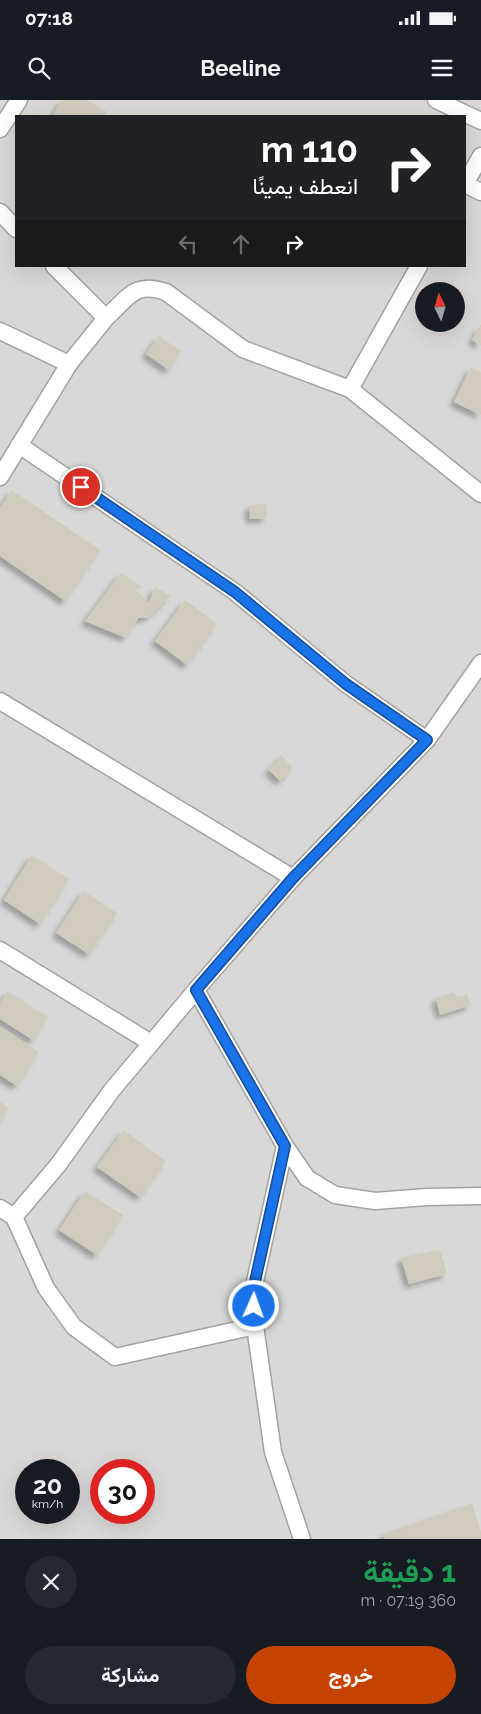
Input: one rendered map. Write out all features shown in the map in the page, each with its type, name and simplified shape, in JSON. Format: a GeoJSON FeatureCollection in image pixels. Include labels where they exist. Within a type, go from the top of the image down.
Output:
{"type":"FeatureCollection","features":[{"type":"Feature","properties":{"kind":"street"},"geometry":{"type":"LineString","coordinates":[[0,128],[19,100]]}},
{"type":"Feature","properties":{"kind":"street"},"geometry":{"type":"LineString","coordinates":[[436,100],[481,121]]}},
{"type":"Feature","properties":{"kind":"street"},"geometry":{"type":"LineString","coordinates":[[466,182],[481,156]]}},
{"type":"Feature","properties":{"kind":"street"},"geometry":{"type":"LineString","coordinates":[[466,184],[481,192]]}},
{"type":"Feature","properties":{"kind":"street"},"geometry":{"type":"LineString","coordinates":[[0,212],[15,228]]}},
{"type":"Feature","properties":{"kind":"street"},"geometry":{"type":"LineString","coordinates":[[55,267],[106,318]]}},
{"type":"Feature","properties":{"kind":"street"},"geometry":{"type":"LineString","coordinates":[[350,389],[418,267]]}},
{"type":"Feature","properties":{"kind":"street"},"geometry":{"type":"LineString","coordinates":[[0,477],[69,364],[106,318],[135,291],[145,287],[166,292],[243,349],[350,389],[481,494]]}},
{"type":"Feature","properties":{"kind":"street"},"geometry":{"type":"LineString","coordinates":[[0,331],[69,364]]}},
{"type":"Feature","properties":{"kind":"street"},"geometry":{"type":"LineString","coordinates":[[19,444],[235,592],[346,684],[427,740]]}},
{"type":"Feature","properties":{"kind":"street"},"geometry":{"type":"LineString","coordinates":[[255,1326],[115,1357],[74,1327],[46,1288],[7,1212],[58,1165],[112,1090],[293,878],[427,740],[481,663]]}},
{"type":"Feature","properties":{"kind":"street"},"geometry":{"type":"LineString","coordinates":[[0,701],[293,878]]}},
{"type":"Feature","properties":{"kind":"street"},"geometry":{"type":"LineString","coordinates":[[0,950],[151,1043]]}},
{"type":"Feature","properties":{"kind":"street"},"geometry":{"type":"LineString","coordinates":[[196,990],[285,1146],[308,1178],[335,1195],[376,1201],[427,1196],[481,1196]]}},
{"type":"Feature","properties":{"kind":"street"},"geometry":{"type":"LineString","coordinates":[[285,1146],[254,1286],[255,1326],[273,1452],[302,1539]]}},
{"type":"Feature","properties":{"kind":"shaded area"},"geometry":{"type":"Polygon","coordinates":[[[0,100],[481,100],[481,1539],[0,1539],[0,100]]]}},
{"type":"Feature","properties":{"kind":"building"},"geometry":{"type":"Polygon","coordinates":[[[62,100],[87,100],[107,112],[105,115],[53,115],[62,100]]]}},
{"type":"Feature","properties":{"kind":"building"},"geometry":{"type":"Polygon","coordinates":[[[481,324],[481,345],[472,340],[481,324]]]}},
{"type":"Feature","properties":{"kind":"building"},"geometry":{"type":"Polygon","coordinates":[[[159,336],[181,351],[169,370],[146,354],[159,336]]]}},
{"type":"Feature","properties":{"kind":"building"},"geometry":{"type":"Polygon","coordinates":[[[471,367],[481,372],[481,415],[454,402],[471,367]]]}},
{"type":"Feature","properties":{"kind":"building"},"geometry":{"type":"Polygon","coordinates":[[[12,490],[100,550],[65,601],[0,556],[0,508],[12,490]]]}},
{"type":"Feature","properties":{"kind":"building"},"geometry":{"type":"Polygon","coordinates":[[[266,504],[267,518],[250,519],[249,505],[266,504]]]}},
{"type":"Feature","properties":{"kind":"building"},"geometry":{"type":"Polygon","coordinates":[[[121,573],[142,587],[135,590],[149,602],[155,587],[171,596],[147,618],[138,618],[126,638],[85,621],[121,573]]]}},
{"type":"Feature","properties":{"kind":"building"},"geometry":{"type":"Polygon","coordinates":[[[185,600],[217,624],[187,665],[155,641],[185,600]]]}},
{"type":"Feature","properties":{"kind":"building"},"geometry":{"type":"Polygon","coordinates":[[[281,755],[292,767],[289,773],[280,781],[268,769],[277,762],[281,755]]]}},
{"type":"Feature","properties":{"kind":"building"},"geometry":{"type":"Polygon","coordinates":[[[32,855],[69,879],[40,924],[4,900],[32,855]]]}},
{"type":"Feature","properties":{"kind":"building"},"geometry":{"type":"Polygon","coordinates":[[[84,891],[117,913],[89,954],[56,933],[84,891]]]}},
{"type":"Feature","properties":{"kind":"building"},"geometry":{"type":"Polygon","coordinates":[[[8,991],[48,1017],[33,1040],[0,1019],[0,1003],[8,991]]]}},
{"type":"Feature","properties":{"kind":"building"},"geometry":{"type":"Polygon","coordinates":[[[453,992],[458,997],[467,994],[471,1005],[440,1015],[436,998],[453,992]]]}},
{"type":"Feature","properties":{"kind":"building"},"geometry":{"type":"Polygon","coordinates":[[[0,1027],[39,1052],[17,1086],[0,1075],[0,1027]]]}},
{"type":"Feature","properties":{"kind":"building"},"geometry":{"type":"Polygon","coordinates":[[[0,1102],[9,1108],[0,1121],[0,1102]]]}},
{"type":"Feature","properties":{"kind":"building"},"geometry":{"type":"Polygon","coordinates":[[[124,1130],[166,1161],[140,1197],[97,1167],[124,1130]]]}},
{"type":"Feature","properties":{"kind":"building"},"geometry":{"type":"Polygon","coordinates":[[[85,1191],[123,1215],[97,1255],[59,1230],[85,1191]]]}},
{"type":"Feature","properties":{"kind":"building"},"geometry":{"type":"Polygon","coordinates":[[[440,1250],[447,1274],[409,1284],[401,1258],[440,1250]]]}},
{"type":"Feature","properties":{"kind":"building"},"geometry":{"type":"Polygon","coordinates":[[[472,1503],[481,1532],[481,1539],[385,1539],[383,1534],[472,1503]]]}},
{"type":"Feature","properties":{"kind":"route"},"geometry":{"type":"LineString","coordinates":[[81,487],[235,592],[260,615],[346,684],[427,740],[293,878],[196,990],[285,1146],[254,1286],[254,1306]]}}]}
